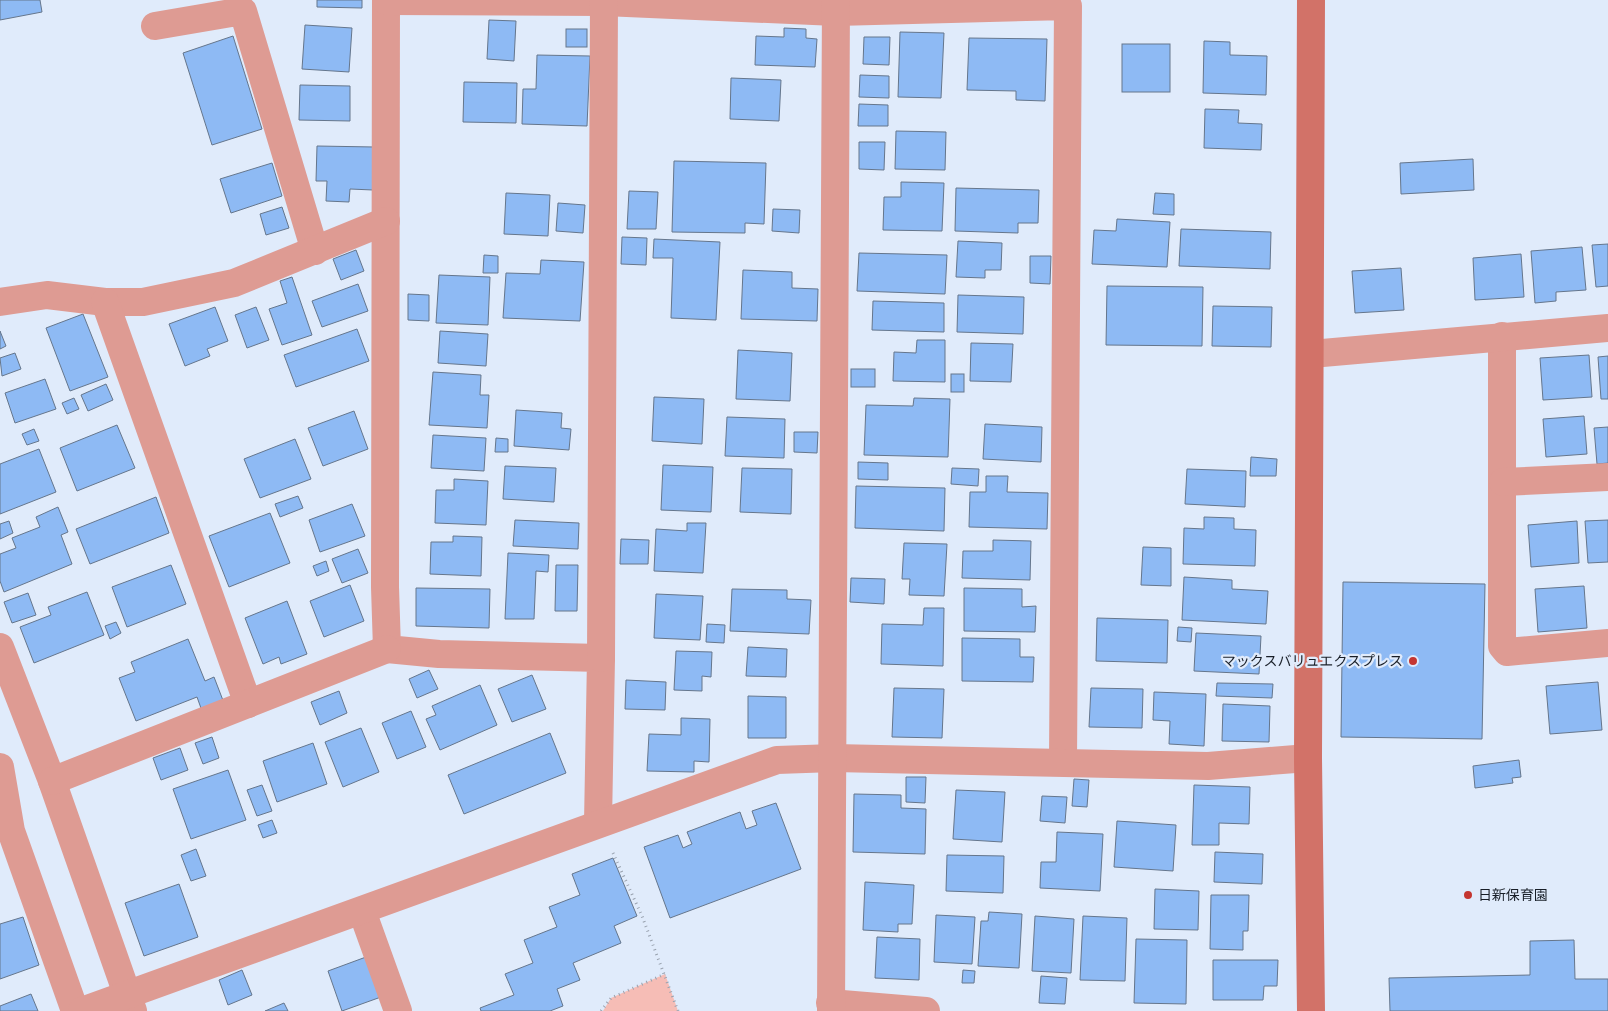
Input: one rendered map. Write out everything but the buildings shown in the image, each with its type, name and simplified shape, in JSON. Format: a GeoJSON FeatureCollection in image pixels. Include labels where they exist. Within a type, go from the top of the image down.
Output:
{"type":"FeatureCollection","features":[{"type":"Feature","properties":{"kind":"street"},"geometry":{"type":"LineString","coordinates":[[387,648],[386,0],[604,1],[836,6],[1068,6],[1062,762]]}},
{"type":"Feature","properties":{"kind":"street"},"geometry":{"type":"LineString","coordinates":[[1311,0],[1308,758],[1311,1011]]}},
{"type":"Feature","properties":{"kind":"street"},"geometry":{"type":"LineString","coordinates":[[598,823],[601,658],[604,1]]}},
{"type":"Feature","properties":{"kind":"street"},"geometry":{"type":"LineString","coordinates":[[836,6],[834,758],[830,1007],[926,1011]]}},
{"type":"Feature","properties":{"kind":"street"},"geometry":{"type":"LineString","coordinates":[[154,26],[243,11],[315,251]]}},
{"type":"Feature","properties":{"kind":"street"},"geometry":{"type":"LineString","coordinates":[[0,302],[47,295],[105,302],[143,302],[234,284],[386,221]]}},
{"type":"Feature","properties":{"kind":"street"},"geometry":{"type":"LineString","coordinates":[[105,302],[248,704]]}},
{"type":"Feature","properties":{"kind":"street"},"geometry":{"type":"LineString","coordinates":[[1311,354],[1608,328]]}},
{"type":"Feature","properties":{"kind":"street"},"geometry":{"type":"LineString","coordinates":[[1502,336],[1502,646],[1507,652],[1608,643]]}},
{"type":"Feature","properties":{"kind":"street"},"geometry":{"type":"LineString","coordinates":[[1503,482],[1608,477]]}},
{"type":"Feature","properties":{"kind":"street"},"geometry":{"type":"LineString","coordinates":[[0,647],[52,781],[130,1003]]}},
{"type":"Feature","properties":{"kind":"street"},"geometry":{"type":"LineString","coordinates":[[52,781],[387,648],[439,654],[601,658]]}},
{"type":"Feature","properties":{"kind":"street"},"geometry":{"type":"LineString","coordinates":[[82,1011],[130,1003],[362,911],[598,823],[777,760],[834,758],[1208,766],[1308,758]]}},
{"type":"Feature","properties":{"kind":"street"},"geometry":{"type":"LineString","coordinates":[[0,767],[10,831],[75,1011]]}},
{"type":"Feature","properties":{"kind":"street"},"geometry":{"type":"LineString","coordinates":[[362,911],[398,1011]]}},
{"type":"Feature","properties":{"kind":"path"},"geometry":{"type":"LineString","coordinates":[[598,823],[642,916],[678,1011]]}},
{"type":"Feature","properties":{"kind":"path"},"geometry":{"type":"LineString","coordinates":[[601,1011],[611,998],[665,974]]}},
{"type":"Feature","properties":{"kind":"shaded area"},"geometry":{"type":"Polygon","coordinates":[[[665,974],[678,1011],[603,1011],[611,998],[665,974]]]}},
{"type":"Feature","properties":{"kind":"place","name":"マックスバリュエクスプレス"},"geometry":{"type":"Point","coordinates":[1413,661]}},
{"type":"Feature","properties":{"kind":"place","name":"日新保育園"},"geometry":{"type":"Point","coordinates":[1468,895]}}]}
